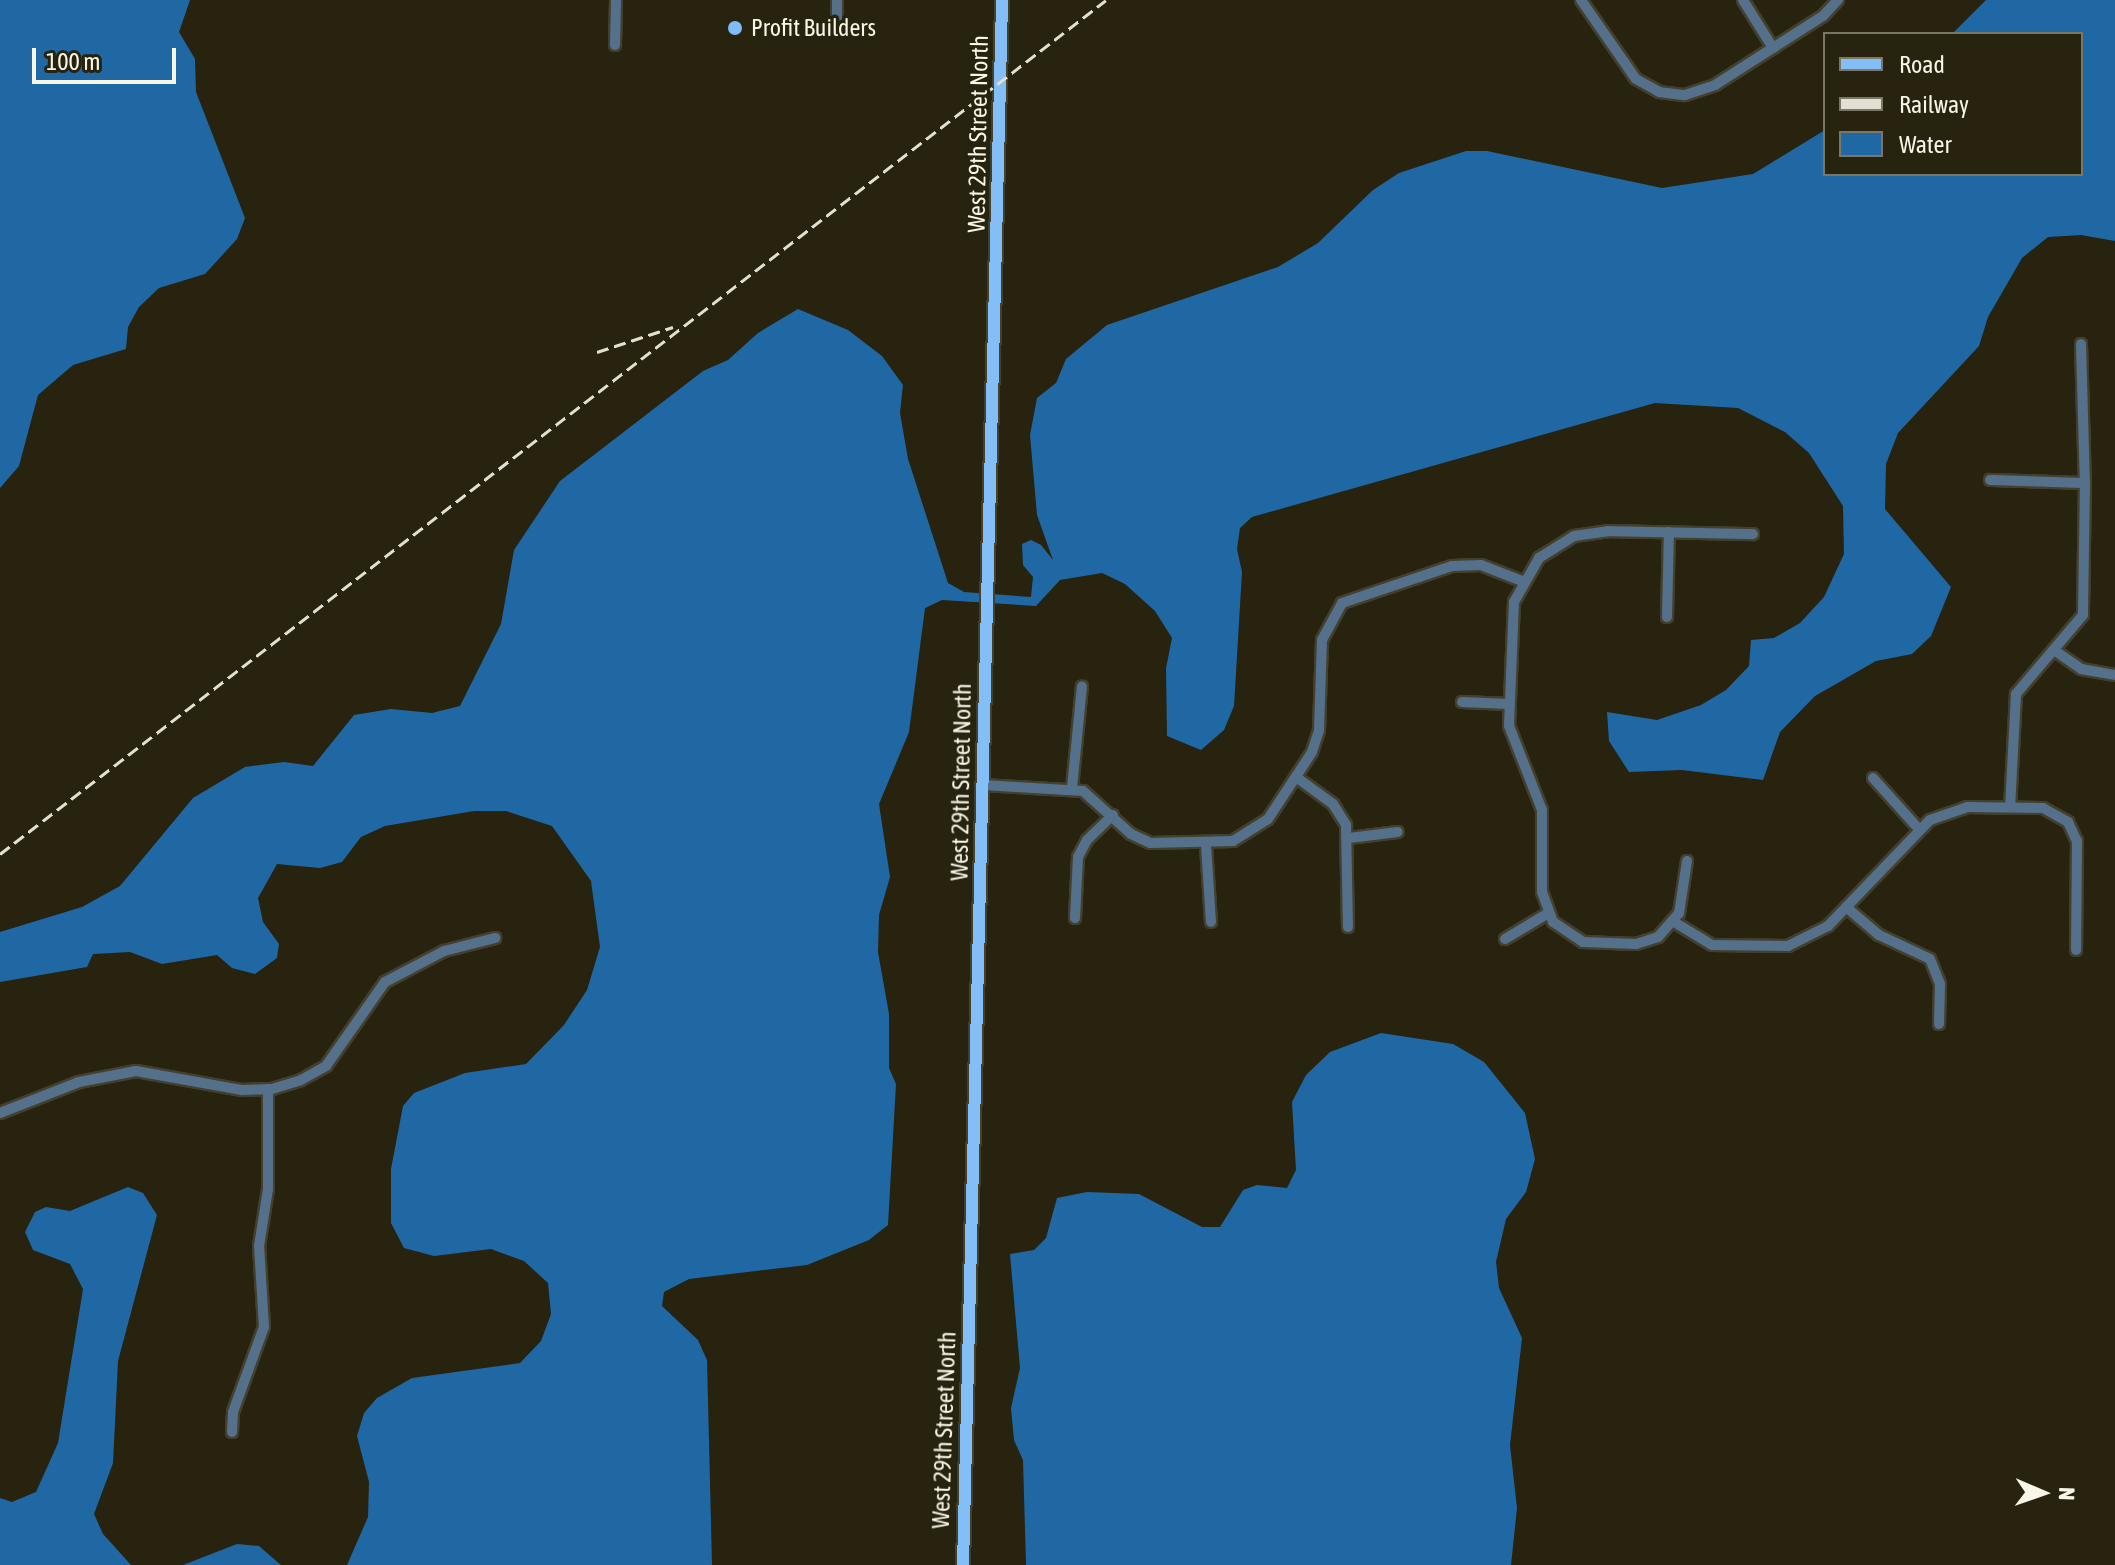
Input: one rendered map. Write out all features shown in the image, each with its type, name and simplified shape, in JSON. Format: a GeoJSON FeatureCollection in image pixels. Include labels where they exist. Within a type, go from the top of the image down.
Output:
{"type":"FeatureCollection","features":[{"type":"Feature","properties":{"kind":"main road","name":"West 29th Street North"},"geometry":{"type":"LineString","coordinates":[[963,1565],[1002,0]]}},
{"type":"Feature","properties":{"kind":"street"},"geometry":{"type":"LineString","coordinates":[[615,45],[616,0]]}},
{"type":"Feature","properties":{"kind":"street"},"geometry":{"type":"LineString","coordinates":[[837,0],[837,21]]}},
{"type":"Feature","properties":{"kind":"street"},"geometry":{"type":"LineString","coordinates":[[1581,0],[1628,70],[1659,92],[1685,95],[1707,90],[1773,48],[1838,0]]}},
{"type":"Feature","properties":{"kind":"street"},"geometry":{"type":"LineString","coordinates":[[1743,0],[1773,48]]}},
{"type":"Feature","properties":{"kind":"street"},"geometry":{"type":"LineString","coordinates":[[2010,807],[2016,694],[2079,624],[2085,605],[2081,344]]}},
{"type":"Feature","properties":{"kind":"street"},"geometry":{"type":"LineString","coordinates":[[1990,480],[2085,483]]}},
{"type":"Feature","properties":{"kind":"street"},"geometry":{"type":"LineString","coordinates":[[1687,861],[1683,903],[1674,922],[1647,942],[1593,943],[1571,938],[1547,914],[1542,810],[1510,738],[1511,617],[1522,581],[1539,558],[1574,536],[1603,531],[1753,534]]}},
{"type":"Feature","properties":{"kind":"street"},"geometry":{"type":"LineString","coordinates":[[1667,617],[1669,532]]}},
{"type":"Feature","properties":{"kind":"street"},"geometry":{"type":"LineString","coordinates":[[983,785],[1072,788],[1093,796],[1141,840],[1206,845],[1233,841],[1259,828],[1296,777],[1319,730],[1324,630],[1342,603],[1452,566],[1481,565],[1522,581]]}},
{"type":"Feature","properties":{"kind":"street"},"geometry":{"type":"LineString","coordinates":[[2054,650],[2081,669],[2115,675]]}},
{"type":"Feature","properties":{"kind":"street"},"geometry":{"type":"LineString","coordinates":[[1072,788],[1082,686]]}},
{"type":"Feature","properties":{"kind":"street"},"geometry":{"type":"LineString","coordinates":[[1462,702],[1509,704]]}},
{"type":"Feature","properties":{"kind":"street"},"geometry":{"type":"LineString","coordinates":[[1296,777],[1333,804],[1349,838],[1348,927]]}},
{"type":"Feature","properties":{"kind":"street"},"geometry":{"type":"LineString","coordinates":[[1873,778],[1918,828]]}},
{"type":"Feature","properties":{"kind":"street"},"geometry":{"type":"LineString","coordinates":[[1674,922],[1712,945],[1771,949],[1816,935],[1918,828],[1954,810],[2010,807],[2053,811],[2074,832],[2076,950]]}},
{"type":"Feature","properties":{"kind":"street"},"geometry":{"type":"LineString","coordinates":[[1075,918],[1078,857],[1087,840],[1113,815]]}},
{"type":"Feature","properties":{"kind":"street"},"geometry":{"type":"LineString","coordinates":[[1349,838],[1398,832]]}},
{"type":"Feature","properties":{"kind":"street"},"geometry":{"type":"LineString","coordinates":[[1206,845],[1211,922]]}},
{"type":"Feature","properties":{"kind":"street"},"geometry":{"type":"LineString","coordinates":[[1846,907],[1879,935],[1927,956],[1940,984],[1939,1024]]}},
{"type":"Feature","properties":{"kind":"street"},"geometry":{"type":"LineString","coordinates":[[1505,939],[1547,914]]}},
{"type":"Feature","properties":{"kind":"street"},"geometry":{"type":"LineString","coordinates":[[0,1113],[79,1082],[136,1071],[268,1089],[326,1066],[385,982],[444,951],[495,938]]}},
{"type":"Feature","properties":{"kind":"street"},"geometry":{"type":"LineString","coordinates":[[232,1432],[233,1412],[264,1327],[259,1246],[268,1189],[268,1089]]}},
{"type":"Feature","properties":{"kind":"water"},"geometry":{"type":"Polygon","coordinates":[[[0,0],[190,0],[179,32],[195,59],[196,92],[245,218],[237,239],[205,274],[159,288],[139,307],[128,327],[126,349],[73,365],[38,395],[19,466],[0,488],[0,0]]]}},
{"type":"Feature","properties":{"kind":"water"},"geometry":{"type":"Polygon","coordinates":[[[1986,0],[2115,0],[2115,241],[2081,235],[2048,237],[2022,258],[1988,317],[1979,346],[1898,433],[1886,464],[1885,509],[1951,587],[1931,636],[1912,654],[1876,661],[1815,696],[1780,732],[1763,780],[1682,770],[1629,772],[1609,741],[1607,712],[1657,720],[1701,705],[1726,690],[1749,666],[1751,640],[1774,638],[1800,623],[1824,597],[1844,554],[1843,506],[1809,453],[1785,432],[1738,408],[1655,403],[1252,517],[1240,528],[1237,549],[1242,572],[1234,706],[1224,730],[1201,750],[1167,736],[1166,668],[1172,638],[1155,611],[1125,584],[1102,573],[1060,580],[1036,606],[942,600],[925,608],[909,732],[879,804],[890,877],[879,915],[878,952],[889,1014],[889,1068],[896,1084],[888,1225],[869,1240],[807,1265],[689,1279],[664,1292],[662,1306],[698,1340],[707,1360],[712,1565],[347,1565],[368,1517],[369,1482],[357,1436],[364,1413],[377,1398],[412,1378],[520,1363],[541,1341],[551,1314],[548,1283],[524,1261],[491,1249],[434,1256],[404,1248],[391,1223],[391,1169],[403,1106],[414,1093],[465,1073],[526,1064],[564,1025],[587,990],[600,947],[591,881],[552,826],[506,811],[474,811],[385,826],[361,837],[342,862],[320,868],[277,864],[258,898],[263,922],[279,944],[277,958],[255,974],[232,968],[217,955],[162,964],[130,952],[93,954],[87,967],[0,982],[0,932],[82,907],[120,886],[193,798],[245,767],[284,762],[313,766],[354,715],[391,709],[432,713],[460,706],[501,624],[514,550],[560,481],[703,371],[728,360],[758,333],[798,309],[848,330],[882,356],[903,385],[900,413],[908,459],[948,583],[964,592],[1031,597],[1033,577],[1023,565],[1022,544],[1031,540],[1041,545],[1053,560],[1037,515],[1030,435],[1037,398],[1056,383],[1066,359],[1107,325],[1278,267],[1318,243],[1373,190],[1399,173],[1466,151],[1487,151],[1662,188],[1753,174],[1823,131],[1823,176],[2083,176],[2083,32],[1954,32],[1986,0]]]}},
{"type":"Feature","properties":{"kind":"water"},"geometry":{"type":"Polygon","coordinates":[[[1381,1033],[1453,1044],[1484,1062],[1525,1113],[1535,1159],[1526,1192],[1506,1219],[1496,1262],[1499,1288],[1522,1338],[1510,1445],[1517,1508],[1511,1565],[1026,1565],[1023,1460],[1014,1440],[1011,1408],[1020,1368],[1010,1254],[1034,1250],[1046,1238],[1057,1198],[1087,1192],[1139,1194],[1202,1227],[1220,1227],[1243,1190],[1257,1185],[1287,1188],[1296,1170],[1292,1102],[1306,1075],[1330,1052],[1381,1033]]]}},
{"type":"Feature","properties":{"kind":"water"},"geometry":{"type":"Polygon","coordinates":[[[128,1187],[143,1193],[157,1215],[118,1361],[113,1463],[94,1514],[103,1534],[131,1565],[0,1565],[0,1498],[12,1502],[36,1492],[58,1443],[83,1289],[70,1264],[33,1250],[25,1232],[35,1212],[46,1207],[70,1211],[128,1187]]]}},
{"type":"Feature","properties":{"kind":"water"},"geometry":{"type":"Polygon","coordinates":[[[237,1544],[259,1546],[281,1565],[183,1565],[237,1544]]]}},
{"type":"Feature","properties":{"kind":"railway"},"geometry":{"type":"LineString","coordinates":[[0,854],[1106,0]]}},
{"type":"Feature","properties":{"kind":"railway"},"geometry":{"type":"LineString","coordinates":[[597,352],[673,327]]}},
{"type":"Feature","properties":{"kind":"place","name":"Profit Builders"},"geometry":{"type":"Point","coordinates":[735,28]}}]}
